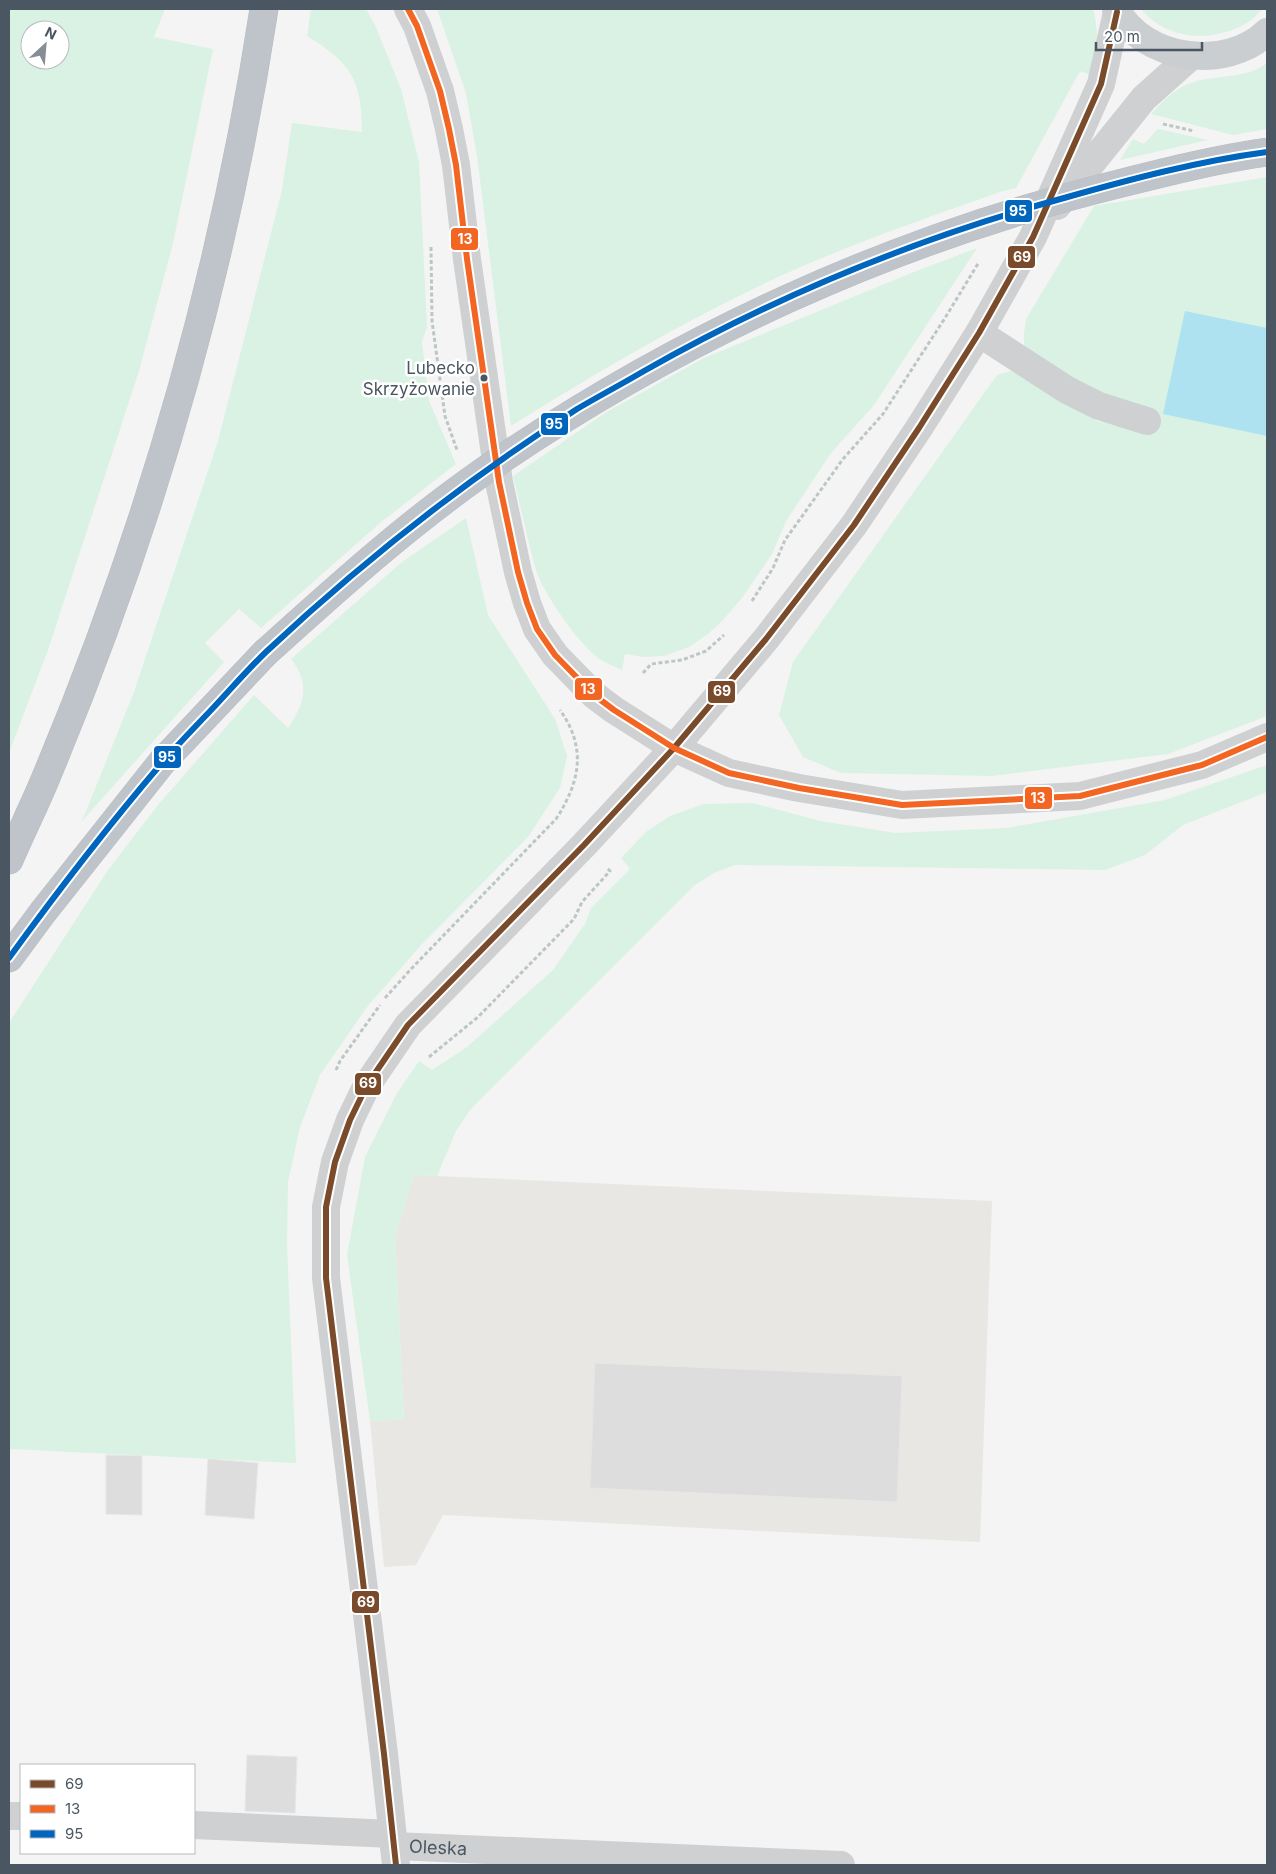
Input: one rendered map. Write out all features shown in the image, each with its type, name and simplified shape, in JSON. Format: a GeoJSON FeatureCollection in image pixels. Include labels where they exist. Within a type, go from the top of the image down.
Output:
{"type":"FeatureCollection","features":[{"type":"Feature","properties":{"kind":"highway"},"geometry":{"type":"LineString","coordinates":[[9,860],[49,771],[99,645],[142,520],[194,347],[224,227],[254,75],[264,11]]}},
{"type":"Feature","properties":{"kind":"highway"},"geometry":{"type":"LineString","coordinates":[[9,958],[49,904],[162,762],[265,653],[379,552],[480,474],[580,408],[683,349],[740,321],[855,269],[969,226],[1096,189],[1238,156],[1267,152]]}},
{"type":"Feature","properties":{"kind":"main road"},"geometry":{"type":"LineString","coordinates":[[1117,10],[1137,34],[1162,49],[1190,57],[1220,55],[1244,48],[1267,32]]}},
{"type":"Feature","properties":{"kind":"street"},"geometry":{"type":"LineString","coordinates":[[408,9],[417,26],[450,129],[498,482],[518,572],[537,629],[554,655],[594,695],[674,748],[729,772],[800,788],[902,805],[1080,796],[1202,765],[1267,737]]}},
{"type":"Feature","properties":{"kind":"street"},"geometry":{"type":"LineString","coordinates":[[1033,236],[1101,84],[1117,10]]}},
{"type":"Feature","properties":{"kind":"street"},"geometry":{"type":"LineString","coordinates":[[1033,236],[1144,98],[1190,57]]}},
{"type":"Feature","properties":{"kind":"street","name":"Oleska"},"geometry":{"type":"LineString","coordinates":[[841,1865],[394,1848],[326,1278],[326,1207],[335,1162],[350,1120],[367,1085],[408,1025],[584,845],[674,748],[766,639],[854,525],[919,428],[979,333],[1033,236]]}},
{"type":"Feature","properties":{"kind":"street"},"geometry":{"type":"LineString","coordinates":[[979,333],[1067,390],[1099,406],[1147,421]]}},
{"type":"Feature","properties":{"kind":"street"},"geometry":{"type":"LineString","coordinates":[[195,1825],[394,1848]]}},
{"type":"Feature","properties":{"kind":"path"},"geometry":{"type":"LineString","coordinates":[[431,244],[432,321],[444,416],[460,459]]}},
{"type":"Feature","properties":{"kind":"path"},"geometry":{"type":"LineString","coordinates":[[748,607],[773,568],[785,540],[843,459],[883,414],[980,260]]}},
{"type":"Feature","properties":{"kind":"path"},"geometry":{"type":"LineString","coordinates":[[644,673],[651,664],[682,660],[706,651],[725,634]]}},
{"type":"Feature","properties":{"kind":"path"},"geometry":{"type":"LineString","coordinates":[[332,1078],[340,1061],[381,1003],[412,968],[556,819],[564,807],[571,794],[576,777],[579,755],[576,738],[565,716],[556,704]]}},
{"type":"Feature","properties":{"kind":"shaded area"},"geometry":{"type":"Polygon","coordinates":[[[414,1175],[992,1201],[980,1542],[443,1515],[416,1565],[384,1567],[370,1421],[404,1419],[395,1236],[414,1175]]]}},
{"type":"Feature","properties":{"kind":"green space"},"geometry":{"type":"Polygon","coordinates":[[[9,9],[165,9],[154,37],[213,49],[173,243],[139,371],[48,650],[9,753],[9,9]]]}},
{"type":"Feature","properties":{"kind":"green space"},"geometry":{"type":"Polygon","coordinates":[[[311,9],[366,9],[375,25],[401,89],[419,162],[427,327],[422,342],[429,401],[456,464],[380,523],[261,628],[239,609],[205,643],[224,662],[82,821],[134,692],[218,441],[282,190],[292,123],[362,132],[360,99],[351,75],[334,55],[307,36],[311,9]]]}},
{"type":"Feature","properties":{"kind":"green space"},"geometry":{"type":"Polygon","coordinates":[[[437,9],[1093,9],[1097,50],[1093,76],[1080,71],[1016,188],[877,236],[757,287],[632,353],[511,426],[477,156],[466,93],[437,9]]]}},
{"type":"Feature","properties":{"kind":"green space"},"geometry":{"type":"Polygon","coordinates":[[[1141,9],[1262,9],[1245,24],[1232,30],[1204,36],[1176,32],[1163,27],[1141,9]]]}},
{"type":"Feature","properties":{"kind":"green space"},"geometry":{"type":"Polygon","coordinates":[[[1267,63],[1267,129],[1233,135],[1151,114],[1169,96],[1185,85],[1200,80],[1250,72],[1267,63]]]}},
{"type":"Feature","properties":{"kind":"green space"},"geometry":{"type":"Polygon","coordinates":[[[1158,129],[1208,140],[1120,160],[1133,139],[1144,144],[1158,129]]]}},
{"type":"Feature","properties":{"kind":"green space"},"geometry":{"type":"Polygon","coordinates":[[[1267,177],[1267,716],[1168,754],[992,776],[841,773],[803,757],[779,715],[793,662],[997,375],[1011,371],[1027,377],[1097,421],[1141,431],[1088,389],[1024,346],[1026,319],[1094,206],[1267,177]]]}},
{"type":"Feature","properties":{"kind":"green space"},"geometry":{"type":"Polygon","coordinates":[[[977,248],[874,405],[831,453],[786,521],[772,554],[742,598],[722,621],[708,634],[689,647],[664,656],[644,657],[625,654],[622,670],[601,660],[590,651],[571,630],[553,604],[540,580],[513,476],[605,413],[704,358],[977,248]]]}},
{"type":"Feature","properties":{"kind":"green space"},"geometry":{"type":"Polygon","coordinates":[[[466,518],[488,615],[555,719],[567,756],[560,788],[528,837],[422,944],[367,1007],[320,1075],[300,1127],[288,1182],[287,1246],[296,1463],[9,1449],[9,1023],[108,870],[158,805],[254,695],[288,728],[298,711],[303,694],[301,677],[291,659],[402,562],[466,518]]]}},
{"type":"Feature","properties":{"kind":"green space"},"geometry":{"type":"Polygon","coordinates":[[[1267,765],[1267,792],[1183,825],[1145,855],[1105,870],[735,865],[714,873],[695,885],[470,1110],[456,1131],[437,1176],[414,1175],[395,1236],[404,1419],[370,1421],[347,1255],[365,1157],[397,1093],[419,1061],[432,1070],[467,1047],[553,970],[585,924],[591,908],[630,869],[621,858],[646,832],[670,816],[704,804],[752,803],[821,821],[895,833],[1006,828],[1165,800],[1267,765]]]}},
{"type":"Feature","properties":{"kind":"water"},"geometry":{"type":"Polygon","coordinates":[[[1185,311],[1267,328],[1267,436],[1163,414],[1185,311]]]}},
{"type":"Feature","properties":{"kind":"building"},"geometry":{"type":"Polygon","coordinates":[[[595,1363],[902,1376],[897,1502],[590,1488],[595,1363]]]}},
{"type":"Feature","properties":{"kind":"building"},"geometry":{"type":"Polygon","coordinates":[[[106,1455],[142,1456],[142,1515],[106,1514],[106,1455]]]}},
{"type":"Feature","properties":{"kind":"building"},"geometry":{"type":"Polygon","coordinates":[[[208,1459],[258,1463],[254,1519],[205,1515],[208,1459]]]}},
{"type":"Feature","properties":{"kind":"building"},"geometry":{"type":"Polygon","coordinates":[[[247,1755],[297,1757],[295,1813],[245,1811],[247,1755]]]}},
{"type":"Feature","properties":{"kind":"transit line","name":"13"},"geometry":{"type":"LineString","coordinates":[[408,9],[417,26],[440,91],[449,129],[456,165],[467,259],[499,482],[518,572],[537,629],[555,655],[594,695],[674,748],[729,773],[799,788],[902,805],[1080,796],[1202,765],[1267,737]]}},
{"type":"Feature","properties":{"kind":"transit line","name":"69"},"geometry":{"type":"LineString","coordinates":[[396,1865],[326,1278],[326,1207],[335,1162],[350,1120],[367,1085],[408,1025],[584,845],[674,748],[766,639],[854,525],[919,428],[979,333],[1033,237],[1101,84],[1117,12]]}},
{"type":"Feature","properties":{"kind":"transit line","name":"95"},"geometry":{"type":"LineString","coordinates":[[9,958],[141,787],[180,742],[267,651],[340,585],[416,523],[495,464],[577,409],[644,371],[745,318],[849,271],[955,231],[1009,214],[1165,171],[1267,152]]}},
{"type":"Feature","properties":{"kind":"place","name":"Lubecko Skrzyżowanie"},"geometry":{"type":"Point","coordinates":[484,378]}}]}
